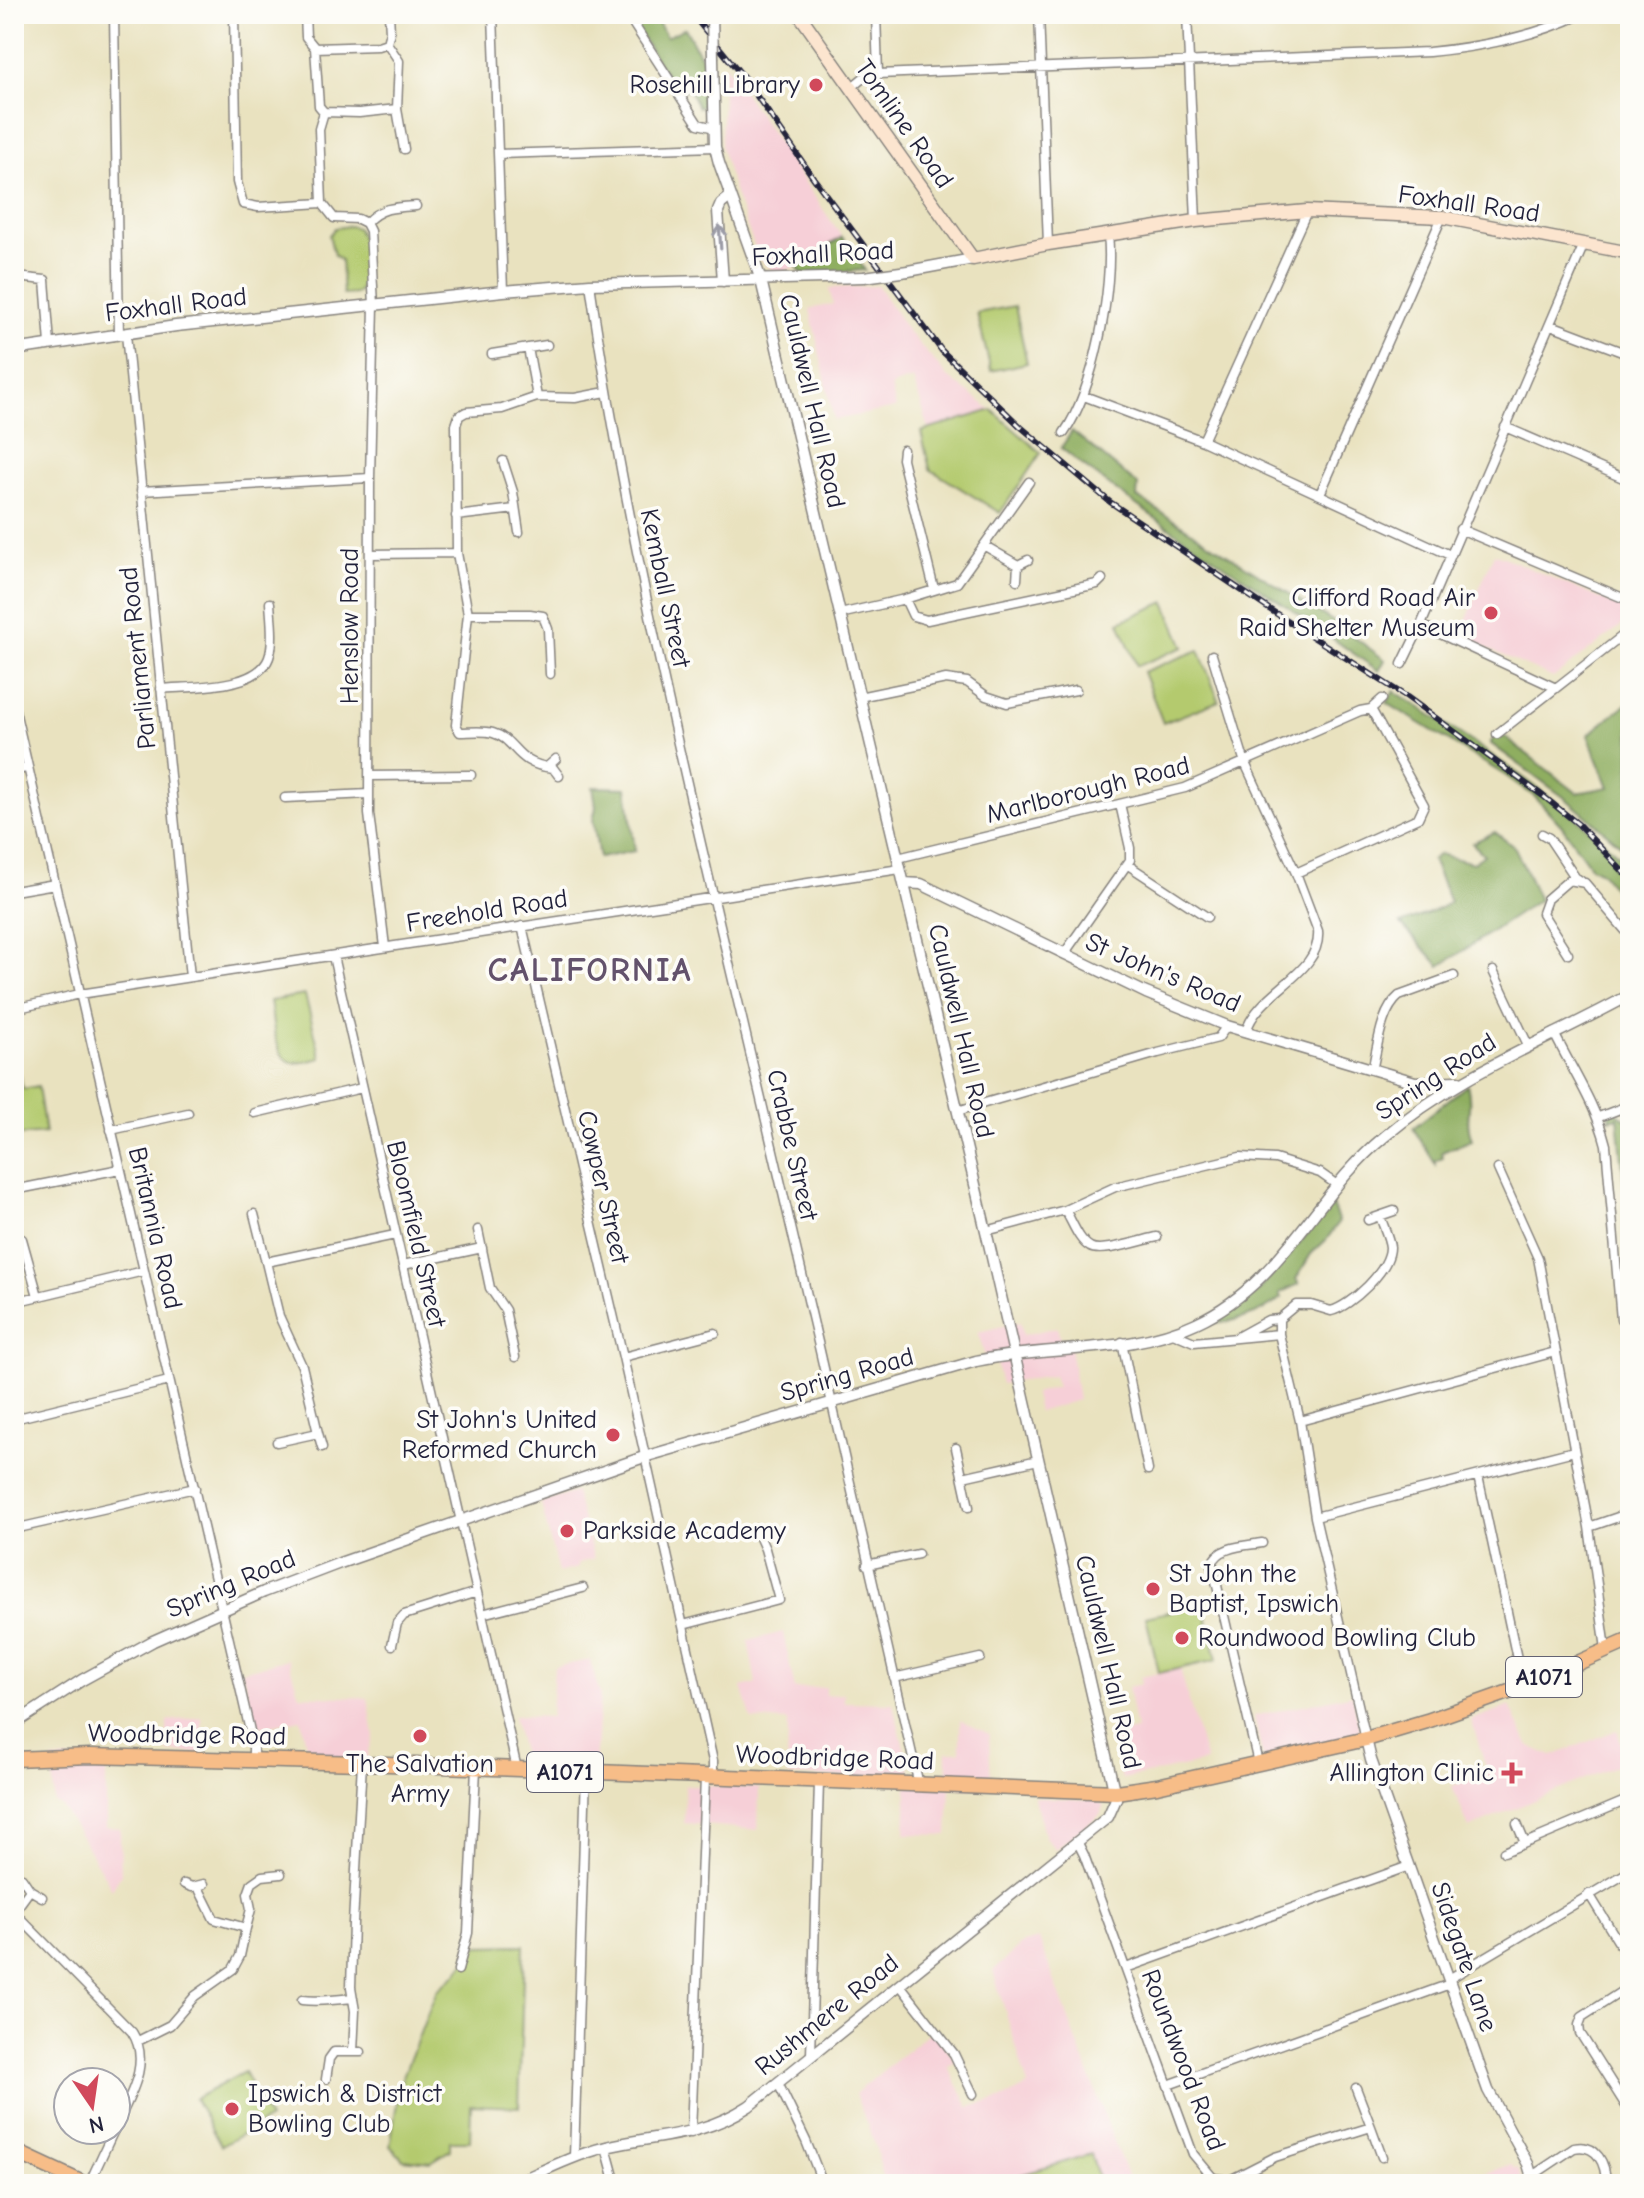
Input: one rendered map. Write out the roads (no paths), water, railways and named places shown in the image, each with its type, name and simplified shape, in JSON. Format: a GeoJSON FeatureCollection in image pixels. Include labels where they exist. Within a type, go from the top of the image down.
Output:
{"type":"FeatureCollection","features":[{"type":"Feature","properties":{"kind":"main road","name":"Tomline Road"},"geometry":{"type":"LineString","coordinates":[[799,14],[973,259]]}},
{"type":"Feature","properties":{"kind":"main road","name":"Foxhall Road"},"geometry":{"type":"LineString","coordinates":[[973,259],[1196,221],[1307,211],[1442,217],[1630,253]]}},
{"type":"Feature","properties":{"kind":"main road","name":"Woodbridge Road"},"geometry":{"type":"LineString","coordinates":[[14,1759],[90,1756],[362,1763],[1116,1792],[1138,1790],[1366,1739],[1523,1687],[1630,1640]]}},
{"type":"Feature","properties":{"kind":"main road"},"geometry":{"type":"LineString","coordinates":[[14,2151],[87,2184]]}},
{"type":"Feature","properties":{"kind":"street","name":"Parliament Road"},"geometry":{"type":"LineString","coordinates":[[114,14],[122,334],[190,977]]}},
{"type":"Feature","properties":{"kind":"street"},"geometry":{"type":"LineString","coordinates":[[234,14],[237,182],[243,204],[258,207],[322,203]]}},
{"type":"Feature","properties":{"kind":"street"},"geometry":{"type":"LineString","coordinates":[[305,14],[306,37],[315,48],[319,106],[324,112],[359,113],[397,109]]}},
{"type":"Feature","properties":{"kind":"street"},"geometry":{"type":"LineString","coordinates":[[389,14],[387,43],[399,61],[397,109],[404,149]]}},
{"type":"Feature","properties":{"kind":"street"},"geometry":{"type":"LineString","coordinates":[[493,14],[503,291]]}},
{"type":"Feature","properties":{"kind":"street"},"geometry":{"type":"LineString","coordinates":[[627,14],[698,124],[715,128]]}},
{"type":"Feature","properties":{"kind":"street","name":"Cauldwell Hall Road"},"geometry":{"type":"LineString","coordinates":[[712,14],[715,147],[761,280],[1116,1792]]}},
{"type":"Feature","properties":{"kind":"street"},"geometry":{"type":"LineString","coordinates":[[876,14],[878,74]]}},
{"type":"Feature","properties":{"kind":"street"},"geometry":{"type":"LineString","coordinates":[[1039,14],[1048,244]]}},
{"type":"Feature","properties":{"kind":"street"},"geometry":{"type":"LineString","coordinates":[[1187,14],[1196,221]]}},
{"type":"Feature","properties":{"kind":"street"},"geometry":{"type":"LineString","coordinates":[[852,87],[863,78],[878,74],[1429,52],[1479,47],[1533,33],[1582,14]]}},
{"type":"Feature","properties":{"kind":"street"},"geometry":{"type":"LineString","coordinates":[[315,48],[387,43]]}},
{"type":"Feature","properties":{"kind":"street"},"geometry":{"type":"LineString","coordinates":[[324,112],[319,129],[322,203],[334,218],[358,219],[366,223],[375,213],[389,208],[416,206]]}},
{"type":"Feature","properties":{"kind":"street"},"geometry":{"type":"LineString","coordinates":[[499,154],[715,147]]}},
{"type":"Feature","properties":{"kind":"street"},"geometry":{"type":"LineString","coordinates":[[723,281],[718,211],[730,197]]}},
{"type":"Feature","properties":{"kind":"street"},"geometry":{"type":"LineString","coordinates":[[1203,441],[1307,211]]}},
{"type":"Feature","properties":{"kind":"street"},"geometry":{"type":"LineString","coordinates":[[1320,494],[1442,217]]}},
{"type":"Feature","properties":{"kind":"street","name":"Henslow Road"},"geometry":{"type":"LineString","coordinates":[[366,223],[370,231],[374,305],[369,794],[372,851],[385,947]]}},
{"type":"Feature","properties":{"kind":"street"},"geometry":{"type":"LineString","coordinates":[[1064,433],[1084,396],[1097,350],[1108,266],[1108,235]]}},
{"type":"Feature","properties":{"kind":"street"},"geometry":{"type":"LineString","coordinates":[[1402,664],[1584,244]]}},
{"type":"Feature","properties":{"kind":"street","name":"Foxhall Road"},"geometry":{"type":"LineString","coordinates":[[14,350],[176,326],[503,291],[590,284],[864,277],[973,259]]}},
{"type":"Feature","properties":{"kind":"street"},"geometry":{"type":"LineString","coordinates":[[26,278],[45,280],[50,344]]}},
{"type":"Feature","properties":{"kind":"street","name":"Kemball Street"},"geometry":{"type":"LineString","coordinates":[[590,284],[606,392],[639,566],[714,898]]}},
{"type":"Feature","properties":{"kind":"street"},"geometry":{"type":"LineString","coordinates":[[1551,325],[1630,355]]}},
{"type":"Feature","properties":{"kind":"street"},"geometry":{"type":"LineString","coordinates":[[492,354],[547,345]]}},
{"type":"Feature","properties":{"kind":"street"},"geometry":{"type":"LineString","coordinates":[[528,348],[537,397]]}},
{"type":"Feature","properties":{"kind":"street"},"geometry":{"type":"LineString","coordinates":[[559,776],[553,768],[528,763],[493,733],[460,732],[456,725],[468,614],[457,553],[456,425],[459,416],[466,412],[502,409],[537,397],[575,398],[606,392]]}},
{"type":"Feature","properties":{"kind":"street"},"geometry":{"type":"LineString","coordinates":[[1084,396],[1203,441],[1450,555]]}},
{"type":"Feature","properties":{"kind":"street"},"geometry":{"type":"LineString","coordinates":[[1505,427],[1630,481]]}},
{"type":"Feature","properties":{"kind":"street"},"geometry":{"type":"LineString","coordinates":[[903,450],[902,459],[934,589]]}},
{"type":"Feature","properties":{"kind":"street"},"geometry":{"type":"LineString","coordinates":[[503,461],[519,532]]}},
{"type":"Feature","properties":{"kind":"street"},"geometry":{"type":"LineString","coordinates":[[141,491],[370,478]]}},
{"type":"Feature","properties":{"kind":"street"},"geometry":{"type":"LineString","coordinates":[[840,614],[905,599],[961,580],[1029,482]]}},
{"type":"Feature","properties":{"kind":"street"},"geometry":{"type":"LineString","coordinates":[[456,516],[515,509]]}},
{"type":"Feature","properties":{"kind":"street"},"geometry":{"type":"LineString","coordinates":[[1460,529],[1630,601]]}},
{"type":"Feature","properties":{"kind":"street"},"geometry":{"type":"LineString","coordinates":[[985,546],[1018,565]]}},
{"type":"Feature","properties":{"kind":"street"},"geometry":{"type":"LineString","coordinates":[[370,554],[457,553]]}},
{"type":"Feature","properties":{"kind":"street"},"geometry":{"type":"LineString","coordinates":[[1018,565],[1028,560]]}},
{"type":"Feature","properties":{"kind":"street"},"geometry":{"type":"LineString","coordinates":[[1017,580],[1018,565]]}},
{"type":"Feature","properties":{"kind":"street"},"geometry":{"type":"LineString","coordinates":[[905,599],[913,616],[927,620],[1097,584],[1102,579]]}},
{"type":"Feature","properties":{"kind":"street"},"geometry":{"type":"LineString","coordinates":[[161,689],[238,681],[261,670],[271,651],[270,603]]}},
{"type":"Feature","properties":{"kind":"street"},"geometry":{"type":"LineString","coordinates":[[468,614],[543,616],[548,629],[550,674]]}},
{"type":"Feature","properties":{"kind":"street"},"geometry":{"type":"LineString","coordinates":[[1421,625],[1556,688]]}},
{"type":"Feature","properties":{"kind":"street"},"geometry":{"type":"LineString","coordinates":[[1497,734],[1630,630]]}},
{"type":"Feature","properties":{"kind":"street"},"geometry":{"type":"LineString","coordinates":[[1212,655],[1245,763],[1296,873],[1318,931],[1317,951],[1254,1011],[1246,1032]]}},
{"type":"Feature","properties":{"kind":"street"},"geometry":{"type":"LineString","coordinates":[[859,697],[954,679],[967,682],[994,700],[1007,703],[1076,690]]}},
{"type":"Feature","properties":{"kind":"street"},"geometry":{"type":"LineString","coordinates":[[1296,873],[1418,818],[1424,809],[1371,709],[1382,699]]}},
{"type":"Feature","properties":{"kind":"street","name":"Britannia Road"},"geometry":{"type":"LineString","coordinates":[[14,706],[195,1488],[253,1744],[253,1760]]}},
{"type":"Feature","properties":{"kind":"street","name":"Marlborough Road"},"geometry":{"type":"LineString","coordinates":[[899,863],[1190,787],[1360,711],[1371,709]]}},
{"type":"Feature","properties":{"kind":"street"},"geometry":{"type":"LineString","coordinates":[[547,767],[556,759]]}},
{"type":"Feature","properties":{"kind":"street"},"geometry":{"type":"LineString","coordinates":[[14,770],[27,768]]}},
{"type":"Feature","properties":{"kind":"street"},"geometry":{"type":"LineString","coordinates":[[369,776],[471,775]]}},
{"type":"Feature","properties":{"kind":"street"},"geometry":{"type":"LineString","coordinates":[[285,798],[369,794]]}},
{"type":"Feature","properties":{"kind":"street"},"geometry":{"type":"LineString","coordinates":[[1064,954],[1128,865],[1130,848],[1120,804]]}},
{"type":"Feature","properties":{"kind":"street"},"geometry":{"type":"LineString","coordinates":[[1542,834],[1549,838],[1575,877],[1585,883],[1630,936]]}},
{"type":"Feature","properties":{"kind":"street","name":"Freehold Road"},"geometry":{"type":"LineString","coordinates":[[14,1009],[80,994],[714,898],[899,863]]}},
{"type":"Feature","properties":{"kind":"street"},"geometry":{"type":"LineString","coordinates":[[1128,865],[1207,917]]}},
{"type":"Feature","properties":{"kind":"street"},"geometry":{"type":"LineString","coordinates":[[1568,954],[1542,913],[1547,899],[1569,880],[1585,883]]}},
{"type":"Feature","properties":{"kind":"street","name":"St John's Road"},"geometry":{"type":"LineString","coordinates":[[904,883],[921,884],[1158,999],[1227,1026],[1415,1082],[1461,1081]]}},
{"type":"Feature","properties":{"kind":"street"},"geometry":{"type":"LineString","coordinates":[[14,891],[55,884]]}},
{"type":"Feature","properties":{"kind":"street","name":"Crabbe Street"},"geometry":{"type":"LineString","coordinates":[[714,898],[919,1786]]}},
{"type":"Feature","properties":{"kind":"street","name":"Cowper Street"},"geometry":{"type":"LineString","coordinates":[[522,926],[713,1761],[709,1778],[691,2133]]}},
{"type":"Feature","properties":{"kind":"street","name":"Bloomfield Street"},"geometry":{"type":"LineString","coordinates":[[333,956],[517,1770]]}},
{"type":"Feature","properties":{"kind":"street"},"geometry":{"type":"LineString","coordinates":[[1493,971],[1528,1045]]}},
{"type":"Feature","properties":{"kind":"street"},"geometry":{"type":"LineString","coordinates":[[1372,1070],[1393,1001],[1454,976]]}},
{"type":"Feature","properties":{"kind":"street","name":"Spring Road"},"geometry":{"type":"LineString","coordinates":[[14,1724],[118,1660],[222,1610],[340,1563],[644,1457],[830,1402],[1014,1353],[1122,1342],[1173,1333],[1198,1323],[1244,1295],[1301,1232],[1337,1185],[1381,1139],[1424,1105],[1528,1045],[1630,995]]}},
{"type":"Feature","properties":{"kind":"street"},"geometry":{"type":"LineString","coordinates":[[957,1111],[1218,1038],[1227,1026]]}},
{"type":"Feature","properties":{"kind":"street"},"geometry":{"type":"LineString","coordinates":[[1554,1033],[1599,1117],[1608,1161],[1621,1320]]}},
{"type":"Feature","properties":{"kind":"street"},"geometry":{"type":"LineString","coordinates":[[1415,1082],[1420,1087],[1424,1105]]}},
{"type":"Feature","properties":{"kind":"street"},"geometry":{"type":"LineString","coordinates":[[255,1113],[362,1088]]}},
{"type":"Feature","properties":{"kind":"street"},"geometry":{"type":"LineString","coordinates":[[1599,1117],[1630,1105]]}},
{"type":"Feature","properties":{"kind":"street"},"geometry":{"type":"LineString","coordinates":[[111,1130],[188,1113]]}},
{"type":"Feature","properties":{"kind":"street"},"geometry":{"type":"LineString","coordinates":[[986,1231],[1065,1210],[1115,1187],[1249,1156],[1302,1166],[1327,1176],[1337,1185]]}},
{"type":"Feature","properties":{"kind":"street"},"geometry":{"type":"LineString","coordinates":[[14,1190],[120,1169]]}},
{"type":"Feature","properties":{"kind":"street"},"geometry":{"type":"LineString","coordinates":[[1498,1169],[1538,1258],[1589,1527],[1606,1649]]}},
{"type":"Feature","properties":{"kind":"street"},"geometry":{"type":"LineString","coordinates":[[1065,1210],[1085,1243],[1094,1249],[1107,1249],[1157,1237]]}},
{"type":"Feature","properties":{"kind":"street"},"geometry":{"type":"LineString","coordinates":[[1368,1220],[1394,1211]]}},
{"type":"Feature","properties":{"kind":"street"},"geometry":{"type":"LineString","coordinates":[[254,1214],[279,1316],[302,1366],[322,1447]]}},
{"type":"Feature","properties":{"kind":"street"},"geometry":{"type":"LineString","coordinates":[[1238,1337],[1268,1320],[1279,1319],[1296,1305],[1311,1305],[1331,1311],[1352,1301],[1380,1270],[1388,1254],[1388,1240],[1380,1216]]}},
{"type":"Feature","properties":{"kind":"street"},"geometry":{"type":"LineString","coordinates":[[478,1230],[490,1288],[505,1310],[515,1357]]}},
{"type":"Feature","properties":{"kind":"street"},"geometry":{"type":"LineString","coordinates":[[266,1262],[395,1235]]}},
{"type":"Feature","properties":{"kind":"street"},"geometry":{"type":"LineString","coordinates":[[22,1239],[38,1296]]}},
{"type":"Feature","properties":{"kind":"street"},"geometry":{"type":"LineString","coordinates":[[403,1265],[482,1248]]}},
{"type":"Feature","properties":{"kind":"street"},"geometry":{"type":"LineString","coordinates":[[14,1302],[144,1271]]}},
{"type":"Feature","properties":{"kind":"street"},"geometry":{"type":"LineString","coordinates":[[1279,1319],[1279,1334],[1300,1421],[1315,1517],[1366,1739]]}},
{"type":"Feature","properties":{"kind":"street"},"geometry":{"type":"LineString","coordinates":[[623,1357],[715,1333]]}},
{"type":"Feature","properties":{"kind":"street"},"geometry":{"type":"LineString","coordinates":[[1173,1333],[1194,1342],[1279,1334]]}},
{"type":"Feature","properties":{"kind":"street"},"geometry":{"type":"LineString","coordinates":[[1122,1342],[1148,1470]]}},
{"type":"Feature","properties":{"kind":"street"},"geometry":{"type":"LineString","coordinates":[[1300,1421],[1555,1352]]}},
{"type":"Feature","properties":{"kind":"street"},"geometry":{"type":"LineString","coordinates":[[14,1419],[169,1381]]}},
{"type":"Feature","properties":{"kind":"street"},"geometry":{"type":"LineString","coordinates":[[277,1442],[318,1433]]}},
{"type":"Feature","properties":{"kind":"street"},"geometry":{"type":"LineString","coordinates":[[956,1448],[969,1507]]}},
{"type":"Feature","properties":{"kind":"street"},"geometry":{"type":"LineString","coordinates":[[1315,1517],[1574,1451]]}},
{"type":"Feature","properties":{"kind":"street"},"geometry":{"type":"LineString","coordinates":[[963,1477],[1038,1460]]}},
{"type":"Feature","properties":{"kind":"street"},"geometry":{"type":"LineString","coordinates":[[1478,1476],[1523,1687]]}},
{"type":"Feature","properties":{"kind":"street"},"geometry":{"type":"LineString","coordinates":[[14,1529],[195,1488]]}},
{"type":"Feature","properties":{"kind":"street"},"geometry":{"type":"LineString","coordinates":[[1589,1527],[1630,1513]]}},
{"type":"Feature","properties":{"kind":"street"},"geometry":{"type":"LineString","coordinates":[[683,1625],[779,1600],[756,1529]]}},
{"type":"Feature","properties":{"kind":"street"},"geometry":{"type":"LineString","coordinates":[[1258,1763],[1212,1564],[1218,1553],[1262,1543]]}},
{"type":"Feature","properties":{"kind":"street"},"geometry":{"type":"LineString","coordinates":[[867,1565],[918,1554]]}},
{"type":"Feature","properties":{"kind":"street"},"geometry":{"type":"LineString","coordinates":[[482,1614],[583,1588]]}},
{"type":"Feature","properties":{"kind":"street"},"geometry":{"type":"LineString","coordinates":[[392,1645],[397,1623],[404,1615],[477,1592]]}},
{"type":"Feature","properties":{"kind":"street"},"geometry":{"type":"LineString","coordinates":[[894,1678],[980,1658]]}},
{"type":"Feature","properties":{"kind":"street","name":"Sidegate Lane"},"geometry":{"type":"LineString","coordinates":[[1366,1739],[1488,2090],[1533,2180]]}},
{"type":"Feature","properties":{"kind":"street"},"geometry":{"type":"LineString","coordinates":[[326,2079],[331,2055],[357,2052],[353,1923],[362,1763]]}},
{"type":"Feature","properties":{"kind":"street"},"geometry":{"type":"LineString","coordinates":[[458,1970],[468,1933],[476,1769]]}},
{"type":"Feature","properties":{"kind":"street"},"geometry":{"type":"LineString","coordinates":[[574,2157],[586,1773]]}},
{"type":"Feature","properties":{"kind":"street"},"geometry":{"type":"LineString","coordinates":[[811,2055],[819,1782]]}},
{"type":"Feature","properties":{"kind":"street","name":"Rushmere Road"},"geometry":{"type":"LineString","coordinates":[[513,2184],[574,2157],[606,2147],[691,2133],[731,2118],[1108,1817],[1115,1805],[1116,1792]]}},
{"type":"Feature","properties":{"kind":"street"},"geometry":{"type":"LineString","coordinates":[[1504,1852],[1630,1799]]}},
{"type":"Feature","properties":{"kind":"street"},"geometry":{"type":"LineString","coordinates":[[1517,1824],[1525,1843]]}},
{"type":"Feature","properties":{"kind":"street","name":"Roundwood Road"},"geometry":{"type":"LineString","coordinates":[[1077,1841],[1193,2154],[1211,2181],[1230,2180],[1275,2157],[1371,2127]]}},
{"type":"Feature","properties":{"kind":"street"},"geometry":{"type":"LineString","coordinates":[[1126,1968],[1409,1866]]}},
{"type":"Feature","properties":{"kind":"street"},"geometry":{"type":"LineString","coordinates":[[1168,2085],[1449,1982],[1630,1871]]}},
{"type":"Feature","properties":{"kind":"street"},"geometry":{"type":"LineString","coordinates":[[138,2041],[170,2025],[195,1996],[233,1969],[240,1956],[251,1909],[248,1894],[252,1883],[262,1876],[281,1874]]}},
{"type":"Feature","properties":{"kind":"street"},"geometry":{"type":"LineString","coordinates":[[22,1878],[30,1890],[42,1897]]}},
{"type":"Feature","properties":{"kind":"street"},"geometry":{"type":"LineString","coordinates":[[184,1884],[201,1885],[214,1919],[246,1928]]}},
{"type":"Feature","properties":{"kind":"street"},"geometry":{"type":"LineString","coordinates":[[30,1890],[14,1912],[138,2041],[139,2074],[132,2090]]}},
{"type":"Feature","properties":{"kind":"street"},"geometry":{"type":"LineString","coordinates":[[1589,1894],[1630,1961]]}},
{"type":"Feature","properties":{"kind":"street"},"geometry":{"type":"LineString","coordinates":[[900,1985],[954,2054],[973,2094]]}},
{"type":"Feature","properties":{"kind":"street"},"geometry":{"type":"LineString","coordinates":[[1630,1986],[1582,2017],[1579,2025],[1580,2033],[1630,2112]]}},
{"type":"Feature","properties":{"kind":"street"},"geometry":{"type":"LineString","coordinates":[[302,2000],[320,2002],[353,1998]]}},
{"type":"Feature","properties":{"kind":"street"},"geometry":{"type":"LineString","coordinates":[[778,2083],[823,2184]]}},
{"type":"Feature","properties":{"kind":"street"},"geometry":{"type":"LineString","coordinates":[[1356,2088],[1382,2157]]}},
{"type":"Feature","properties":{"kind":"street"},"geometry":{"type":"LineString","coordinates":[[87,2184],[106,2146]]}},
{"type":"Feature","properties":{"kind":"street"},"geometry":{"type":"LineString","coordinates":[[1533,2180],[1574,2148],[1582,2146],[1594,2151],[1602,2161],[1606,2184]]}},
{"type":"Feature","properties":{"kind":"street"},"geometry":{"type":"LineString","coordinates":[[606,2147],[616,2184]]}},
{"type":"Feature","properties":{"kind":"railway"},"geometry":{"type":"LineString","coordinates":[[692,14],[745,79],[815,180],[942,351],[1021,427],[1110,502],[1407,697],[1543,796],[1578,824],[1630,879]]}},
{"type":"Feature","properties":{"kind":"place","name":"Rosehill Library"},"geometry":{"type":"Point","coordinates":[816,85]}},
{"type":"Feature","properties":{"kind":"place","name":"Clifford Road Air Raid Shelter Museum"},"geometry":{"type":"Point","coordinates":[1491,613]}},
{"type":"Feature","properties":{"kind":"place","name":"St John's United Reformed Church"},"geometry":{"type":"Point","coordinates":[613,1435]}},
{"type":"Feature","properties":{"kind":"place","name":"Parkside Academy"},"geometry":{"type":"Point","coordinates":[567,1531]}},
{"type":"Feature","properties":{"kind":"place","name":"St John the Baptist, Ipswich"},"geometry":{"type":"Point","coordinates":[1153,1589]}},
{"type":"Feature","properties":{"kind":"place","name":"Roundwood Bowling Club"},"geometry":{"type":"Point","coordinates":[1182,1638]}},
{"type":"Feature","properties":{"kind":"place","name":"The Salvation Army"},"geometry":{"type":"Point","coordinates":[420,1736]}},
{"type":"Feature","properties":{"kind":"place","name":"Allington Clinic"},"geometry":{"type":"Point","coordinates":[1512,1773]}},
{"type":"Feature","properties":{"kind":"place","name":"Ipswich & District Bowling Club"},"geometry":{"type":"Point","coordinates":[232,2109]}},
{"type":"Feature","properties":{"kind":"district","name":"CALIFORNIA"},"geometry":{"type":"Point","coordinates":[590,970]}}]}
